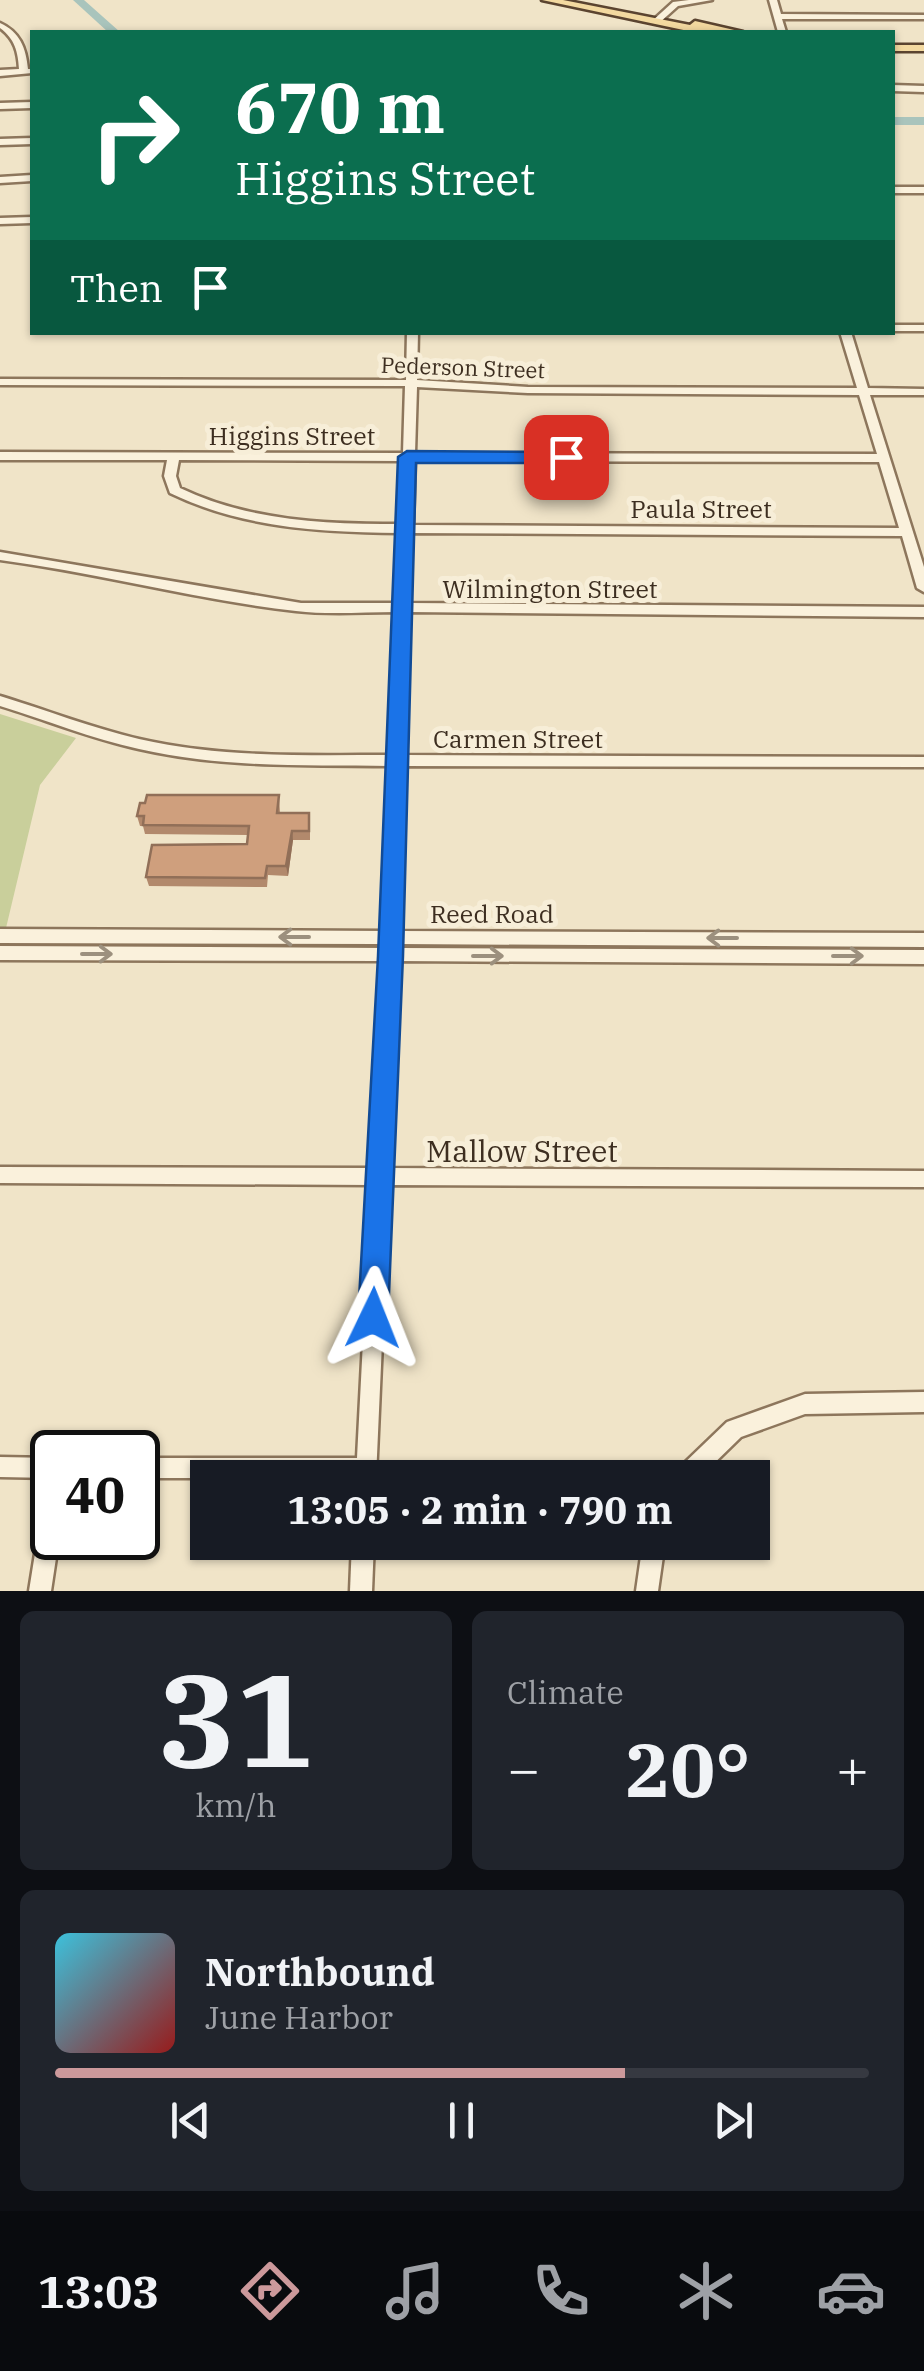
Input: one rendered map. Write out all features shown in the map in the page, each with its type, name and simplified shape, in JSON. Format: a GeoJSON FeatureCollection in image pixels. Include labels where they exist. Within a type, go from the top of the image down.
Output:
{"type":"FeatureCollection","features":[{"type":"Feature","properties":{"kind":"main road"},"geometry":{"type":"LineString","coordinates":[[548,0],[725,30]]}},
{"type":"Feature","properties":{"kind":"main road"},"geometry":{"type":"LineString","coordinates":[[581,0],[699,30]]}},
{"type":"Feature","properties":{"kind":"main road"},"geometry":{"type":"LineString","coordinates":[[895,52],[924,52]]}},
{"type":"Feature","properties":{"kind":"street"},"geometry":{"type":"LineString","coordinates":[[658,19],[676,4],[708,0]]}},
{"type":"Feature","properties":{"kind":"street"},"geometry":{"type":"LineString","coordinates":[[773,0],[781,30]]}},
{"type":"Feature","properties":{"kind":"street"},"geometry":{"type":"LineString","coordinates":[[777,16],[924,17]]}},
{"type":"Feature","properties":{"kind":"street"},"geometry":{"type":"LineString","coordinates":[[0,25],[9,29],[20,46],[28,72],[0,72]]}},
{"type":"Feature","properties":{"kind":"street"},"geometry":{"type":"LineString","coordinates":[[895,88],[924,89]]}},
{"type":"Feature","properties":{"kind":"street"},"geometry":{"type":"LineString","coordinates":[[0,106],[30,105]]}},
{"type":"Feature","properties":{"kind":"street"},"geometry":{"type":"LineString","coordinates":[[0,142],[30,141]]}},
{"type":"Feature","properties":{"kind":"street"},"geometry":{"type":"LineString","coordinates":[[0,180],[30,178]]}},
{"type":"Feature","properties":{"kind":"street"},"geometry":{"type":"LineString","coordinates":[[895,190],[924,190]]}},
{"type":"Feature","properties":{"kind":"street"},"geometry":{"type":"LineString","coordinates":[[0,221],[30,220]]}},
{"type":"Feature","properties":{"kind":"street"},"geometry":{"type":"LineString","coordinates":[[895,328],[924,328]]}},
{"type":"Feature","properties":{"kind":"street"},"geometry":{"type":"LineString","coordinates":[[367,1460],[391,947],[413,335]]}},
{"type":"Feature","properties":{"kind":"street"},"geometry":{"type":"LineString","coordinates":[[846,335],[924,588]]}},
{"type":"Feature","properties":{"kind":"street","name":"Pederson Street"},"geometry":{"type":"LineString","coordinates":[[0,382],[410,383],[528,390],[924,392]]}},
{"type":"Feature","properties":{"kind":"street","name":"Higgins Street"},"geometry":{"type":"LineString","coordinates":[[0,456],[884,458]]}},
{"type":"Feature","properties":{"kind":"street","name":"Paula Street"},"geometry":{"type":"LineString","coordinates":[[174,457],[170,476],[174,490],[191,499],[295,524],[405,530],[907,532]]}},
{"type":"Feature","properties":{"kind":"street","name":"Wilmington Street"},"geometry":{"type":"LineString","coordinates":[[0,556],[76,566],[230,599],[301,608],[924,612]]}},
{"type":"Feature","properties":{"kind":"street","name":"Carmen Street"},"geometry":{"type":"LineString","coordinates":[[0,701],[103,736],[168,750],[288,760],[924,762]]}},
{"type":"Feature","properties":{"kind":"street","name":"Reed Road"},"geometry":{"type":"LineString","coordinates":[[0,936],[31,945]]}},
{"type":"Feature","properties":{"kind":"street","name":"Reed Road"},"geometry":{"type":"LineString","coordinates":[[0,953],[31,945],[788,947],[924,940]]}},
{"type":"Feature","properties":{"kind":"street","name":"Reed Road"},"geometry":{"type":"LineString","coordinates":[[788,947],[924,957]]}},
{"type":"Feature","properties":{"kind":"street","name":"Mallow Street"},"geometry":{"type":"LineString","coordinates":[[0,1175],[924,1179]]}},
{"type":"Feature","properties":{"kind":"street"},"geometry":{"type":"LineString","coordinates":[[702,1460],[734,1429],[805,1404],[924,1402]]}},
{"type":"Feature","properties":{"kind":"street"},"geometry":{"type":"LineString","coordinates":[[0,1467],[30,1468]]}},
{"type":"Feature","properties":{"kind":"street"},"geometry":{"type":"LineString","coordinates":[[160,1468],[190,1469]]}},
{"type":"Feature","properties":{"kind":"street"},"geometry":{"type":"LineString","coordinates":[[40,1591],[45,1560]]}},
{"type":"Feature","properties":{"kind":"street"},"geometry":{"type":"LineString","coordinates":[[361,1591],[362,1560]]}},
{"type":"Feature","properties":{"kind":"street"},"geometry":{"type":"LineString","coordinates":[[647,1591],[651,1560]]}},
{"type":"Feature","properties":{"kind":"green space"},"geometry":{"type":"Polygon","coordinates":[[[0,714],[76,738],[40,785],[6,928],[0,928],[0,714]]]}},
{"type":"Feature","properties":{"kind":"building"},"geometry":{"type":"Polygon","coordinates":[[[147,795],[279,795],[277,813],[309,813],[309,831],[292,831],[286,866],[267,866],[265,878],[146,877],[152,845],[247,844],[249,826],[143,825],[144,816],[137,816],[147,795]]]}},
{"type":"Feature","properties":{"kind":"waterway"},"geometry":{"type":"LineString","coordinates":[[78,0],[112,30]]}},
{"type":"Feature","properties":{"kind":"waterway"},"geometry":{"type":"LineString","coordinates":[[895,121],[924,121]]}},
{"type":"Feature","properties":{"kind":"route"},"geometry":{"type":"LineString","coordinates":[[373,1318],[391,956],[407,457],[566,457]]}}]}
